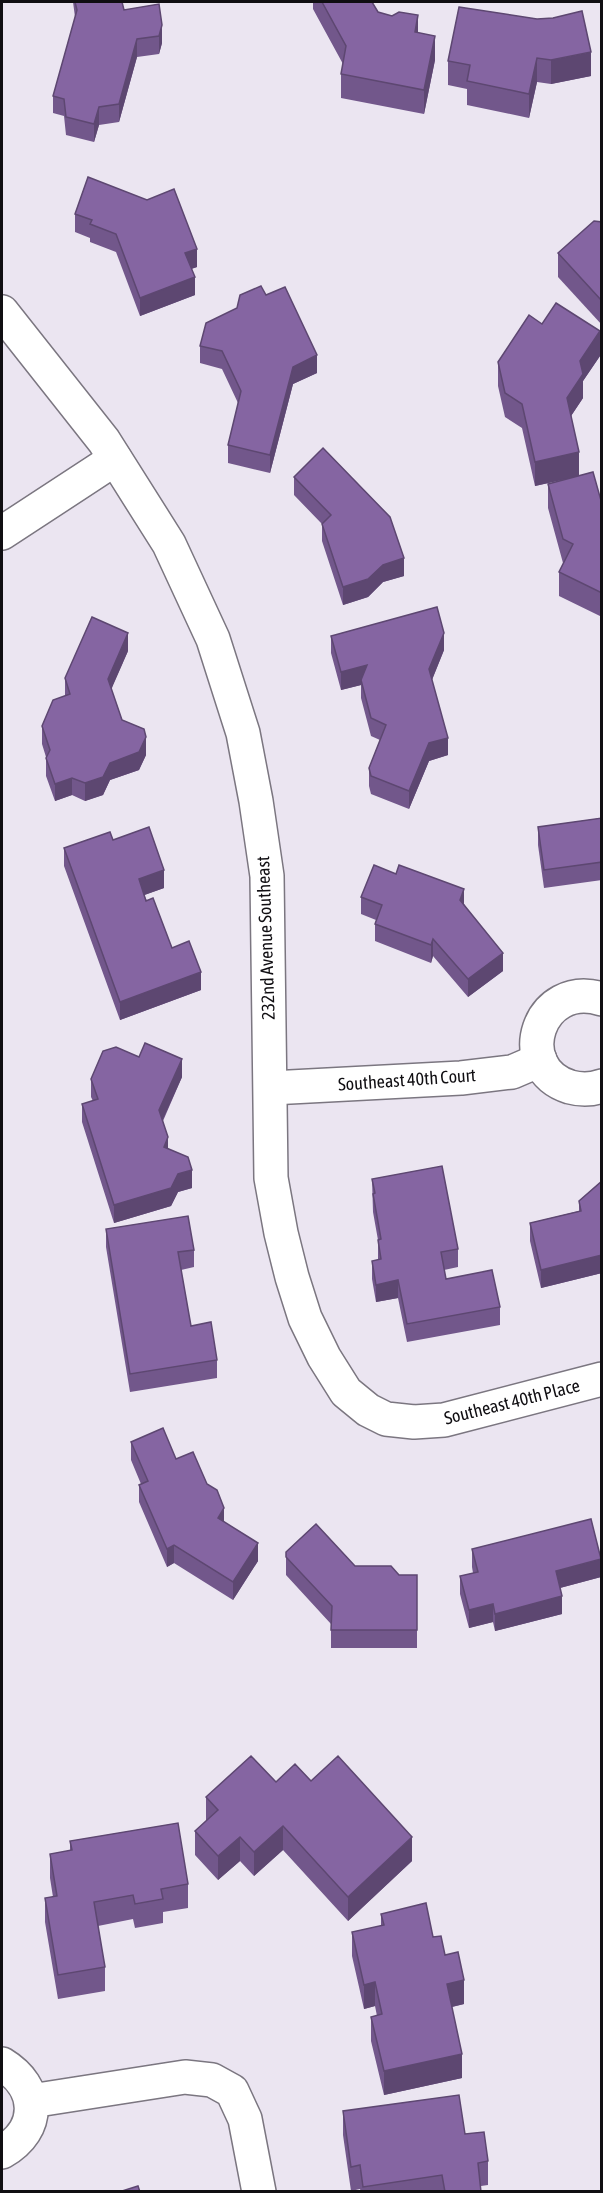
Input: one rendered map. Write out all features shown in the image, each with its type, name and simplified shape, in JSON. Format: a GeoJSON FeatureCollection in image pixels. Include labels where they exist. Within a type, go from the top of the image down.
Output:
{"type":"FeatureCollection","features":[{"type":"Feature","properties":{"kind":"street","name":"232nd Avenue Southeast"},"geometry":{"type":"LineString","coordinates":[[2,312],[104,441],[169,544],[213,639],[243,733],[267,876],[271,1178],[281,1233],[305,1318],[324,1358],[346,1392],[368,1410],[386,1419]]}},
{"type":"Feature","properties":{"kind":"street"},"geometry":{"type":"LineString","coordinates":[[2,533],[115,459]]}},
{"type":"Feature","properties":{"kind":"street"},"geometry":{"type":"LineString","coordinates":[[602,999],[590,995],[573,996],[558,1002],[546,1013],[538,1028],[536,1044],[540,1060],[549,1074],[562,1084],[578,1089],[594,1089],[602,1086]]}},
{"type":"Feature","properties":{"kind":"street","name":"Southeast 40th Court"},"geometry":{"type":"LineString","coordinates":[[271,1088],[460,1078],[512,1072],[540,1060]]}},
{"type":"Feature","properties":{"kind":"street","name":"Southeast 40th Place"},"geometry":{"type":"LineString","coordinates":[[386,1419],[414,1422],[444,1420],[602,1379]]}},
{"type":"Feature","properties":{"kind":"street"},"geometry":{"type":"LineString","coordinates":[[2,2064],[16,2072],[26,2086],[31,2101],[31,2117],[25,2133],[14,2145],[2,2152]]}},
{"type":"Feature","properties":{"kind":"street"},"geometry":{"type":"LineString","coordinates":[[31,2101],[185,2077],[212,2080],[232,2091],[245,2119],[259,2192]]}},
{"type":"Feature","properties":{"kind":"building"},"geometry":{"type":"Polygon","coordinates":[[[75,2],[122,2],[124,10],[159,4],[162,25],[159,36],[137,39],[119,104],[99,107],[94,124],[66,117],[64,99],[53,96],[77,10],[75,2]]]}},
{"type":"Feature","properties":{"kind":"building"},"geometry":{"type":"Polygon","coordinates":[[[322,2],[372,2],[378,12],[392,16],[399,12],[418,15],[415,32],[435,36],[424,90],[341,74],[346,46],[322,2]]]}},
{"type":"Feature","properties":{"kind":"building"},"geometry":{"type":"Polygon","coordinates":[[[459,7],[537,19],[553,18],[582,11],[591,52],[551,60],[537,58],[529,94],[467,81],[470,65],[448,61],[459,7]]]}},
{"type":"Feature","properties":{"kind":"building"},"geometry":{"type":"Polygon","coordinates":[[[88,177],[147,200],[174,189],[197,249],[185,253],[195,277],[140,298],[116,234],[90,224],[92,220],[75,214],[88,177]]]}},
{"type":"Feature","properties":{"kind":"building"},"geometry":{"type":"Polygon","coordinates":[[[594,221],[602,222],[602,301],[558,253],[594,221]]]}},
{"type":"Feature","properties":{"kind":"building"},"geometry":{"type":"Polygon","coordinates":[[[261,286],[266,295],[285,287],[317,355],[293,367],[270,455],[228,445],[241,391],[222,351],[200,346],[206,323],[237,308],[240,295],[261,286]]]}},
{"type":"Feature","properties":{"kind":"building"},"geometry":{"type":"Polygon","coordinates":[[[556,303],[600,331],[580,361],[583,374],[567,398],[579,452],[535,462],[522,404],[505,393],[498,362],[529,315],[542,324],[556,303]]]}},
{"type":"Feature","properties":{"kind":"building"},"geometry":{"type":"Polygon","coordinates":[[[323,448],[390,517],[404,558],[383,565],[368,579],[343,587],[322,524],[331,515],[294,477],[323,448]]]}},
{"type":"Feature","properties":{"kind":"building"},"geometry":{"type":"Polygon","coordinates":[[[593,472],[602,504],[602,593],[559,572],[573,544],[563,539],[548,484],[593,472]]]}},
{"type":"Feature","properties":{"kind":"building"},"geometry":{"type":"Polygon","coordinates":[[[437,607],[444,633],[429,669],[448,738],[429,743],[409,791],[371,776],[369,768],[386,725],[371,718],[361,680],[367,665],[341,672],[331,636],[437,607]]]}},
{"type":"Feature","properties":{"kind":"building"},"geometry":{"type":"Polygon","coordinates":[[[92,617],[128,633],[108,679],[122,720],[144,729],[146,737],[139,752],[110,763],[103,777],[85,783],[72,778],[55,784],[46,758],[50,750],[42,726],[53,700],[70,694],[65,678],[92,617]]]}},
{"type":"Feature","properties":{"kind":"building"},"geometry":{"type":"Polygon","coordinates":[[[602,818],[602,862],[544,870],[538,827],[602,818]]]}},
{"type":"Feature","properties":{"kind":"building"},"geometry":{"type":"Polygon","coordinates":[[[149,827],[164,870],[139,879],[146,901],[153,898],[172,948],[189,941],[201,972],[120,1002],[64,848],[110,832],[113,840],[149,827]]]}},
{"type":"Feature","properties":{"kind":"building"},"geometry":{"type":"Polygon","coordinates":[[[374,865],[396,874],[399,865],[464,889],[460,900],[503,953],[468,979],[433,939],[431,945],[375,924],[382,905],[361,897],[374,865]]]}},
{"type":"Feature","properties":{"kind":"building"},"geometry":{"type":"Polygon","coordinates":[[[145,1043],[182,1059],[159,1110],[168,1137],[164,1147],[188,1157],[192,1170],[178,1174],[171,1188],[114,1205],[82,1104],[98,1099],[91,1079],[103,1051],[116,1047],[139,1057],[145,1043]]]}},
{"type":"Feature","properties":{"kind":"building"},"geometry":{"type":"Polygon","coordinates":[[[442,1166],[458,1249],[441,1252],[446,1279],[492,1270],[500,1307],[407,1324],[398,1280],[376,1285],[372,1261],[381,1259],[378,1240],[381,1239],[372,1179],[442,1166]]]}},
{"type":"Feature","properties":{"kind":"building"},"geometry":{"type":"Polygon","coordinates":[[[602,1181],[602,1255],[541,1270],[530,1223],[581,1211],[579,1201],[602,1181]]]}},
{"type":"Feature","properties":{"kind":"building"},"geometry":{"type":"Polygon","coordinates":[[[188,1216],[194,1250],[178,1252],[191,1326],[211,1322],[217,1360],[130,1374],[106,1229],[188,1216]]]}},
{"type":"Feature","properties":{"kind":"building"},"geometry":{"type":"Polygon","coordinates":[[[163,1428],[176,1459],[193,1452],[207,1484],[217,1490],[224,1508],[218,1518],[258,1543],[233,1582],[174,1545],[167,1549],[139,1485],[148,1481],[131,1442],[163,1428]]]}},
{"type":"Feature","properties":{"kind":"building"},"geometry":{"type":"Polygon","coordinates":[[[591,1519],[601,1559],[556,1571],[562,1596],[495,1614],[493,1604],[469,1610],[460,1576],[478,1572],[472,1549],[591,1519]]]}},
{"type":"Feature","properties":{"kind":"building"},"geometry":{"type":"Polygon","coordinates":[[[316,1524],[355,1566],[391,1566],[399,1575],[417,1575],[417,1630],[331,1630],[332,1606],[286,1557],[286,1552],[316,1524]]]}},
{"type":"Feature","properties":{"kind":"building"},"geometry":{"type":"Polygon","coordinates":[[[251,1756],[276,1782],[295,1764],[311,1781],[338,1756],[412,1837],[348,1897],[283,1826],[254,1852],[240,1837],[218,1856],[195,1831],[218,1810],[206,1797],[251,1756]]]}},
{"type":"Feature","properties":{"kind":"building"},"geometry":{"type":"Polygon","coordinates":[[[178,1823],[188,1884],[161,1889],[163,1899],[135,1904],[133,1895],[94,1902],[105,1967],[58,1975],[45,1898],[57,1896],[50,1854],[72,1850],[70,1841],[178,1823]]]}},
{"type":"Feature","properties":{"kind":"building"},"geometry":{"type":"Polygon","coordinates":[[[426,1903],[433,1937],[441,1936],[445,1955],[458,1952],[464,1980],[447,1984],[462,2054],[384,2071],[371,2017],[382,2014],[375,1982],[364,1985],[352,1932],[384,1925],[381,1914],[426,1903]]]}},
{"type":"Feature","properties":{"kind":"building"},"geometry":{"type":"Polygon","coordinates":[[[459,2095],[465,2134],[484,2132],[488,2161],[478,2163],[481,2192],[445,2192],[442,2175],[363,2187],[360,2165],[351,2167],[343,2111],[459,2095]]]}},
{"type":"Feature","properties":{"kind":"building"},"geometry":{"type":"Polygon","coordinates":[[[138,2186],[140,2192],[119,2192],[138,2186]]]}}]}
